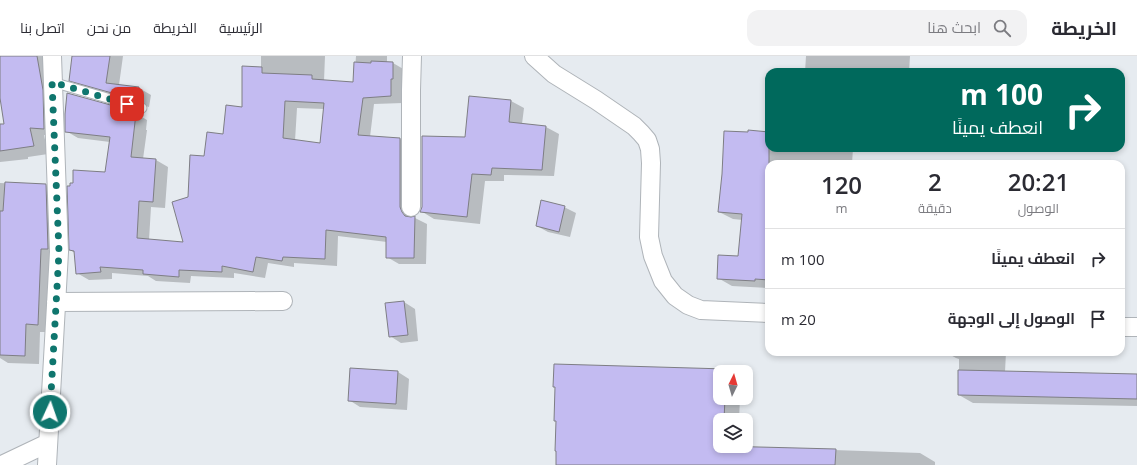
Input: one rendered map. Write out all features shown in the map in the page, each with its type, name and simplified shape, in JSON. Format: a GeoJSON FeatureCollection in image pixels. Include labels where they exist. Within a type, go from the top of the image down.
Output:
{"type":"FeatureCollection","features":[{"type":"Feature","properties":{"kind":"street"},"geometry":{"type":"LineString","coordinates":[[47,465],[59,252],[52,56]]}},
{"type":"Feature","properties":{"kind":"street"},"geometry":{"type":"LineString","coordinates":[[411,207],[412,56]]}},
{"type":"Feature","properties":{"kind":"street"},"geometry":{"type":"LineString","coordinates":[[534,56],[554,74],[634,126],[646,140],[650,149],[651,163],[649,236],[653,256],[663,281],[675,296],[688,305],[701,310],[765,313]]}},
{"type":"Feature","properties":{"kind":"street"},"geometry":{"type":"LineString","coordinates":[[56,302],[283,300]]}},
{"type":"Feature","properties":{"kind":"street"},"geometry":{"type":"LineString","coordinates":[[1125,327],[1137,327]]}},
{"type":"Feature","properties":{"kind":"street"},"geometry":{"type":"LineString","coordinates":[[2,465],[48,443]]}},
{"type":"Feature","properties":{"kind":"lane"},"geometry":{"type":"LineString","coordinates":[[52,82],[142,108]]}},
{"type":"Feature","properties":{"kind":"building"},"geometry":{"type":"Polygon","coordinates":[[[0,56],[37,56],[43,90],[44,129],[30,128],[34,146],[0,151],[0,124],[4,124],[0,98],[0,56]]]}},
{"type":"Feature","properties":{"kind":"building"},"geometry":{"type":"Polygon","coordinates":[[[72,56],[110,56],[106,83],[139,87],[137,100],[69,81],[72,56]]]}},
{"type":"Feature","properties":{"kind":"building"},"geometry":{"type":"Polygon","coordinates":[[[371,61],[393,62],[391,96],[363,98],[358,135],[400,138],[400,207],[405,216],[415,216],[414,258],[386,258],[386,237],[326,230],[325,259],[283,257],[282,261],[256,257],[253,272],[222,266],[222,272],[179,270],[179,277],[143,274],[143,270],[100,267],[101,272],[76,274],[74,251],[69,250],[67,186],[70,186],[70,183],[73,183],[73,170],[105,172],[110,137],[65,132],[67,93],[136,112],[131,157],[156,159],[153,202],[139,201],[137,238],[183,242],[172,202],[188,197],[190,155],[204,156],[207,132],[223,134],[226,105],[242,107],[242,66],[262,67],[262,73],[312,75],[312,79],[353,82],[354,62],[371,63],[371,61]],[[285,101],[283,138],[320,143],[324,103],[285,101]]]}},
{"type":"Feature","properties":{"kind":"building"},"geometry":{"type":"Polygon","coordinates":[[[469,96],[511,100],[509,122],[546,126],[542,170],[492,168],[491,175],[472,174],[467,217],[420,212],[422,207],[422,136],[465,137],[469,96]]]}},
{"type":"Feature","properties":{"kind":"building"},"geometry":{"type":"Polygon","coordinates":[[[748,130],[765,132],[765,152],[769,152],[769,160],[765,160],[765,280],[755,279],[755,281],[717,279],[718,255],[738,256],[742,214],[718,212],[724,131],[748,132],[748,130]]]}},
{"type":"Feature","properties":{"kind":"building"},"geometry":{"type":"Polygon","coordinates":[[[5,182],[46,184],[48,249],[41,249],[38,325],[26,324],[25,356],[0,355],[0,211],[3,211],[5,182]]]}},
{"type":"Feature","properties":{"kind":"building"},"geometry":{"type":"Polygon","coordinates":[[[541,200],[565,206],[559,232],[536,226],[541,200]]]}},
{"type":"Feature","properties":{"kind":"building"},"geometry":{"type":"Polygon","coordinates":[[[404,301],[408,335],[389,337],[385,303],[404,301]]]}},
{"type":"Feature","properties":{"kind":"building"},"geometry":{"type":"Polygon","coordinates":[[[554,364],[713,369],[713,405],[725,405],[724,413],[713,413],[713,453],[753,453],[753,447],[836,449],[835,465],[556,465],[556,421],[554,421],[555,387],[553,387],[554,364]]]}},
{"type":"Feature","properties":{"kind":"building"},"geometry":{"type":"Polygon","coordinates":[[[350,368],[398,371],[396,404],[348,401],[350,368]]]}},
{"type":"Feature","properties":{"kind":"building"},"geometry":{"type":"Polygon","coordinates":[[[958,370],[1137,374],[1137,399],[958,395],[958,370]]]}},
{"type":"Feature","properties":{"kind":"route"},"geometry":{"type":"LineString","coordinates":[[50,412],[59,252],[52,82],[127,104]]}}]}
